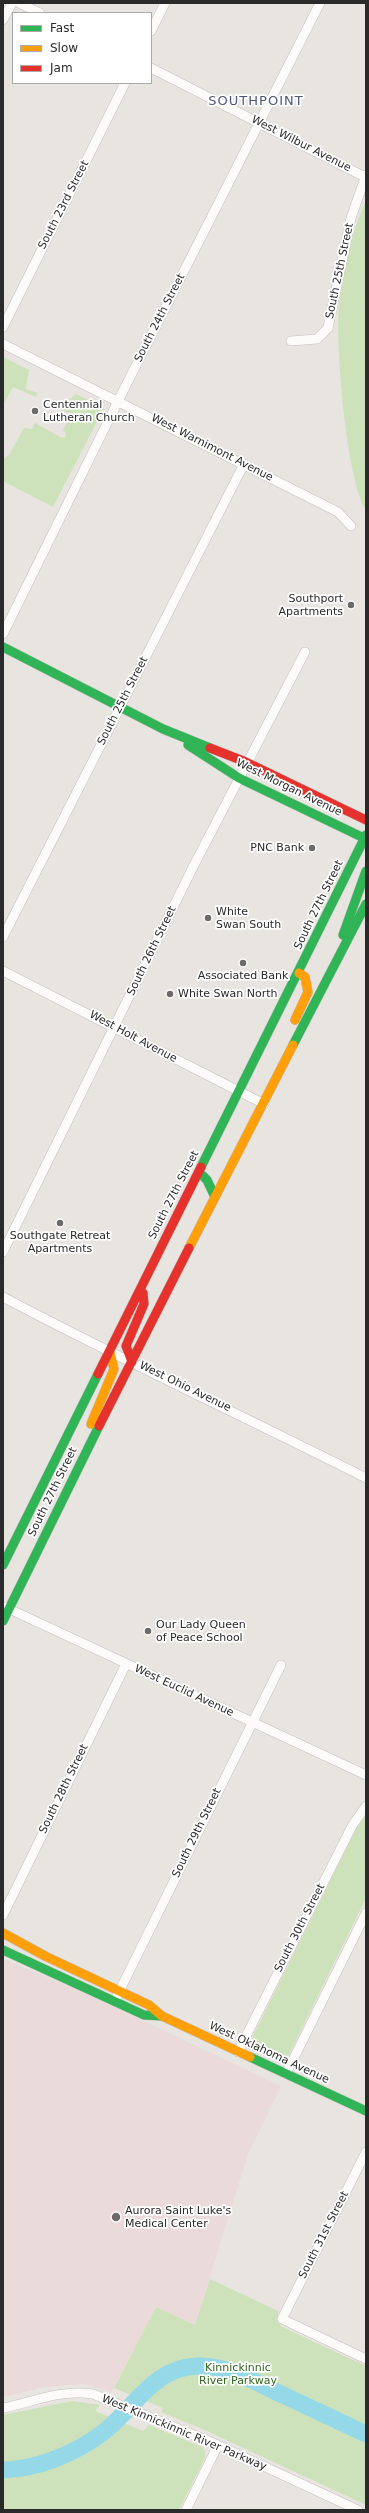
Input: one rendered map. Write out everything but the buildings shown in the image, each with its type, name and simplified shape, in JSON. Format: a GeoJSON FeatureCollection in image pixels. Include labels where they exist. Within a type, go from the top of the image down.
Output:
{"type":"FeatureCollection","features":[{"type":"Feature","properties":{"kind":"main road","name":"West Morgan Avenue"},"geometry":{"type":"LineString","coordinates":[[3,647],[163,728],[246,762],[366,820]]}},
{"type":"Feature","properties":{"kind":"main road","name":"West Morgan Avenue"},"geometry":{"type":"LineString","coordinates":[[163,728],[239,778],[366,838]]}},
{"type":"Feature","properties":{"kind":"main road","name":"South 27th Street"},"geometry":{"type":"LineString","coordinates":[[3,1565],[366,838]]}},
{"type":"Feature","properties":{"kind":"main road"},"geometry":{"type":"LineString","coordinates":[[333,969],[347,918],[366,871]]}},
{"type":"Feature","properties":{"kind":"main road","name":"South 27th Street"},"geometry":{"type":"LineString","coordinates":[[3,1621],[6,1608],[366,904]]}},
{"type":"Feature","properties":{"kind":"main road"},"geometry":{"type":"LineString","coordinates":[[285,1062],[294,1023],[308,992],[305,977],[298,973]]}},
{"type":"Feature","properties":{"kind":"main road"},"geometry":{"type":"LineString","coordinates":[[199,1172],[207,1180],[215,1198]]}},
{"type":"Feature","properties":{"kind":"main road"},"geometry":{"type":"LineString","coordinates":[[132,1362],[126,1346],[144,1304],[142,1286]]}},
{"type":"Feature","properties":{"kind":"main road"},"geometry":{"type":"LineString","coordinates":[[90,1444],[91,1420],[114,1369],[114,1363],[110,1352]]}},
{"type":"Feature","properties":{"kind":"main road","name":"West Oklahoma Avenue"},"geometry":{"type":"LineString","coordinates":[[3,1933],[45,1956],[149,2005],[162,2016],[366,2111]]}},
{"type":"Feature","properties":{"kind":"main road","name":"West Oklahoma Avenue"},"geometry":{"type":"LineString","coordinates":[[3,1950],[144,2015],[162,2016]]}},
{"type":"Feature","properties":{"kind":"street"},"geometry":{"type":"LineString","coordinates":[[3,20],[12,3]]}},
{"type":"Feature","properties":{"kind":"street"},"geometry":{"type":"LineString","coordinates":[[20,3],[38,12]]}},
{"type":"Feature","properties":{"kind":"street"},"geometry":{"type":"LineString","coordinates":[[152,29],[165,3]]}},
{"type":"Feature","properties":{"kind":"street","name":"South 24th Street"},"geometry":{"type":"LineString","coordinates":[[3,634],[118,401],[260,124],[320,3]]}},
{"type":"Feature","properties":{"kind":"street","name":"West Wilbur Avenue"},"geometry":{"type":"LineString","coordinates":[[152,69],[366,176]]}},
{"type":"Feature","properties":{"kind":"street","name":"South 23rd Street"},"geometry":{"type":"LineString","coordinates":[[3,327],[124,84]]}},
{"type":"Feature","properties":{"kind":"street","name":"South 25th Street"},"geometry":{"type":"LineString","coordinates":[[291,341],[317,339],[328,328],[351,218],[366,176]]}},
{"type":"Feature","properties":{"kind":"street","name":"West Warnimont Avenue"},"geometry":{"type":"LineString","coordinates":[[3,344],[338,512],[351,526]]}},
{"type":"Feature","properties":{"kind":"street","name":"South 25th Street"},"geometry":{"type":"LineString","coordinates":[[3,938],[244,464]]}},
{"type":"Feature","properties":{"kind":"street","name":"South 26th Street"},"geometry":{"type":"LineString","coordinates":[[3,1252],[246,762],[305,652]]}},
{"type":"Feature","properties":{"kind":"street","name":"West Holt Avenue"},"geometry":{"type":"LineString","coordinates":[[3,970],[264,1104]]}},
{"type":"Feature","properties":{"kind":"street","name":"West Ohio Avenue"},"geometry":{"type":"LineString","coordinates":[[3,1297],[110,1352],[366,1478]]}},
{"type":"Feature","properties":{"kind":"street","name":"West Euclid Avenue"},"geometry":{"type":"LineString","coordinates":[[6,1608],[366,1775]]}},
{"type":"Feature","properties":{"kind":"street","name":"South 28th Street"},"geometry":{"type":"LineString","coordinates":[[3,1915],[126,1664]]}},
{"type":"Feature","properties":{"kind":"street","name":"South 29th Street"},"geometry":{"type":"LineString","coordinates":[[114,2001],[281,1665]]}},
{"type":"Feature","properties":{"kind":"street","name":"South 30th Street"},"geometry":{"type":"LineString","coordinates":[[238,2052],[352,1826],[366,1806]]}},
{"type":"Feature","properties":{"kind":"street"},"geometry":{"type":"LineString","coordinates":[[286,2074],[366,1913]]}},
{"type":"Feature","properties":{"kind":"street","name":"South 31st Street"},"geometry":{"type":"LineString","coordinates":[[366,2152],[282,2319],[366,2359]]}},
{"type":"Feature","properties":{"kind":"street","name":"West Kinnickinnic River Parkway"},"geometry":{"type":"LineString","coordinates":[[3,2408],[72,2393],[93,2394],[218,2445],[347,2508],[358,2510]]}},
{"type":"Feature","properties":{"kind":"street"},"geometry":{"type":"LineString","coordinates":[[186,2510],[218,2445]]}},
{"type":"Feature","properties":{"kind":"shaded area","name":"Aurora Saint Luke's Medical Center"},"geometry":{"type":"Polygon","coordinates":[[[3,1959],[78,1990],[281,2086],[248,2154],[195,2325],[156,2307],[112,2391],[84,2384],[45,2387],[3,2397],[3,1959]]]}},
{"type":"Feature","properties":{"kind":"green space"},"geometry":{"type":"Polygon","coordinates":[[[366,201],[366,510],[359,494],[348,442],[341,378],[338,323],[340,291],[345,264],[356,225],[366,201]]]}},
{"type":"Feature","properties":{"kind":"green space"},"geometry":{"type":"Polygon","coordinates":[[[3,357],[29,370],[26,389],[38,393],[36,397],[13,387],[3,405],[3,357]]]}},
{"type":"Feature","properties":{"kind":"green space"},"geometry":{"type":"Polygon","coordinates":[[[76,394],[104,408],[53,507],[3,481],[3,459],[9,455],[24,428],[32,429],[35,423],[60,437],[65,438],[66,433],[63,430],[67,422],[73,422],[74,415],[49,406],[51,403],[61,407],[76,394]]]}},
{"type":"Feature","properties":{"kind":"green space"},"geometry":{"type":"Polygon","coordinates":[[[366,1816],[366,1898],[287,2059],[250,2042],[357,1827],[366,1816]]]}},
{"type":"Feature","properties":{"kind":"green space","name":"Kinnickinnic River Parkway"},"geometry":{"type":"Polygon","coordinates":[[[210,2279],[278,2311],[278,2322],[282,2327],[366,2366],[366,2505],[207,2431],[161,2412],[163,2408],[114,2388],[156,2307],[195,2325],[210,2279]]]}},
{"type":"Feature","properties":{"kind":"green space"},"geometry":{"type":"Polygon","coordinates":[[[72,2401],[100,2405],[95,2411],[143,2431],[149,2425],[202,2447],[205,2451],[205,2458],[179,2510],[3,2510],[3,2415],[72,2401]]]}},
{"type":"Feature","properties":{"kind":"waterway"},"geometry":{"type":"LineString","coordinates":[[3,2470],[29,2467],[55,2459],[79,2448],[101,2434],[113,2424],[145,2391],[156,2382],[168,2374],[182,2368],[198,2366],[220,2368],[242,2376],[366,2434]]}},
{"type":"Feature","properties":{"kind":"traffic: fast"},"geometry":{"type":"LineString","coordinates":[[3,647],[163,729],[210,748]]}},
{"type":"Feature","properties":{"kind":"traffic: fast"},"geometry":{"type":"LineString","coordinates":[[188,745],[239,778],[366,839]]}},
{"type":"Feature","properties":{"kind":"traffic: fast"},"geometry":{"type":"LineString","coordinates":[[201,1167],[366,835]]}},
{"type":"Feature","properties":{"kind":"traffic: fast"},"geometry":{"type":"LineString","coordinates":[[343,935],[366,871]]}},
{"type":"Feature","properties":{"kind":"traffic: fast"},"geometry":{"type":"LineString","coordinates":[[293,1045],[366,904]]}},
{"type":"Feature","properties":{"kind":"traffic: fast"},"geometry":{"type":"LineString","coordinates":[[199,1172],[207,1180],[215,1197]]}},
{"type":"Feature","properties":{"kind":"traffic: fast"},"geometry":{"type":"LineString","coordinates":[[3,1565],[98,1374]]}},
{"type":"Feature","properties":{"kind":"traffic: fast"},"geometry":{"type":"LineString","coordinates":[[3,1621],[99,1426]]}},
{"type":"Feature","properties":{"kind":"traffic: fast"},"geometry":{"type":"LineString","coordinates":[[3,1950],[144,2015],[162,2016]]}},
{"type":"Feature","properties":{"kind":"traffic: fast"},"geometry":{"type":"LineString","coordinates":[[250,2057],[366,2111]]}},
{"type":"Feature","properties":{"kind":"traffic: slow"},"geometry":{"type":"LineString","coordinates":[[295,1020],[308,992],[305,977],[299,973]]}},
{"type":"Feature","properties":{"kind":"traffic: slow"},"geometry":{"type":"LineString","coordinates":[[189,1248],[293,1045]]}},
{"type":"Feature","properties":{"kind":"traffic: slow"},"geometry":{"type":"LineString","coordinates":[[91,1424],[114,1369],[110,1352]]}},
{"type":"Feature","properties":{"kind":"traffic: slow"},"geometry":{"type":"LineString","coordinates":[[3,1933],[45,1956],[149,2005],[162,2016],[250,2057]]}},
{"type":"Feature","properties":{"kind":"traffic: jam"},"geometry":{"type":"LineString","coordinates":[[210,748],[246,762],[366,820]]}},
{"type":"Feature","properties":{"kind":"traffic: jam"},"geometry":{"type":"LineString","coordinates":[[98,1374],[201,1167]]}},
{"type":"Feature","properties":{"kind":"traffic: jam"},"geometry":{"type":"LineString","coordinates":[[99,1426],[189,1248]]}},
{"type":"Feature","properties":{"kind":"traffic: jam"},"geometry":{"type":"LineString","coordinates":[[132,1362],[126,1346],[144,1304],[143,1293]]}},
{"type":"Feature","properties":{"kind":"place","name":"Centennial Lutheran Church"},"geometry":{"type":"Point","coordinates":[35,411]}},
{"type":"Feature","properties":{"kind":"place","name":"Southport Apartments"},"geometry":{"type":"Point","coordinates":[351,605]}},
{"type":"Feature","properties":{"kind":"place","name":"PNC Bank"},"geometry":{"type":"Point","coordinates":[312,848]}},
{"type":"Feature","properties":{"kind":"place","name":"White Swan South"},"geometry":{"type":"Point","coordinates":[208,918]}},
{"type":"Feature","properties":{"kind":"place","name":"Associated Bank"},"geometry":{"type":"Point","coordinates":[243,963]}},
{"type":"Feature","properties":{"kind":"place","name":"White Swan North"},"geometry":{"type":"Point","coordinates":[170,994]}},
{"type":"Feature","properties":{"kind":"place","name":"Southgate Retreat Apartments"},"geometry":{"type":"Point","coordinates":[60,1223]}},
{"type":"Feature","properties":{"kind":"place","name":"Our Lady Queen of Peace School"},"geometry":{"type":"Point","coordinates":[148,1631]}},
{"type":"Feature","properties":{"kind":"place","name":"Aurora Saint Luke's Medical Center"},"geometry":{"type":"Point","coordinates":[116,2217]}},
{"type":"Feature","properties":{"kind":"district","name":"SOUTHPOINT"},"geometry":{"type":"Point","coordinates":[256,102]}}]}
